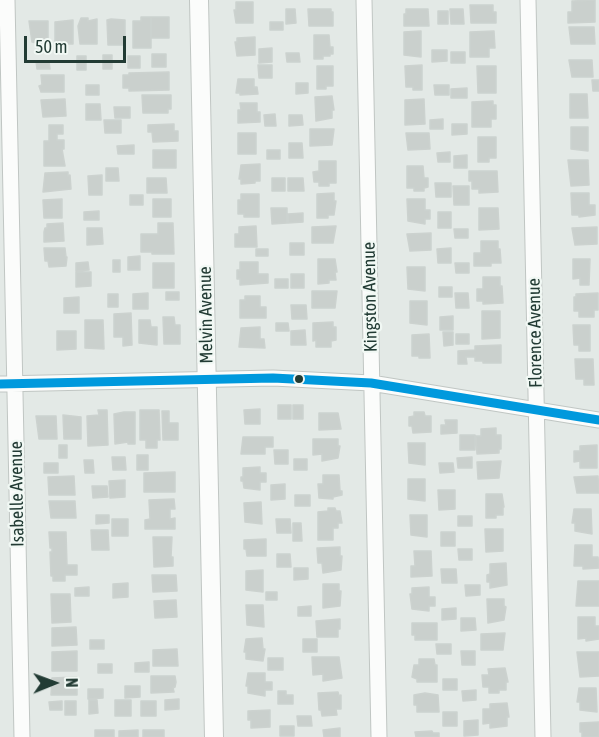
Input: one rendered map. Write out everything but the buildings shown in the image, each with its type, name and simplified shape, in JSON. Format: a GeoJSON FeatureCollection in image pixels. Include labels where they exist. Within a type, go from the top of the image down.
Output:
{"type":"FeatureCollection","features":[{"type":"Feature","properties":{"kind":"street","name":"Isabelle Avenue"},"geometry":{"type":"LineString","coordinates":[[7,0],[8,384],[22,737]]}},
{"type":"Feature","properties":{"kind":"street","name":"Melvin Avenue"},"geometry":{"type":"LineString","coordinates":[[199,0],[214,737]]}},
{"type":"Feature","properties":{"kind":"street","name":"Kingston Avenue"},"geometry":{"type":"LineString","coordinates":[[364,0],[379,737]]}},
{"type":"Feature","properties":{"kind":"street","name":"Florence Avenue"},"geometry":{"type":"LineString","coordinates":[[528,0],[543,737]]}},
{"type":"Feature","properties":{"kind":"street"},"geometry":{"type":"LineString","coordinates":[[8,384],[273,378],[371,383],[599,420]]}},
{"type":"Feature","properties":{"kind":"transit line"},"geometry":{"type":"LineString","coordinates":[[0,384],[273,378],[371,383],[599,420]]}}]}
